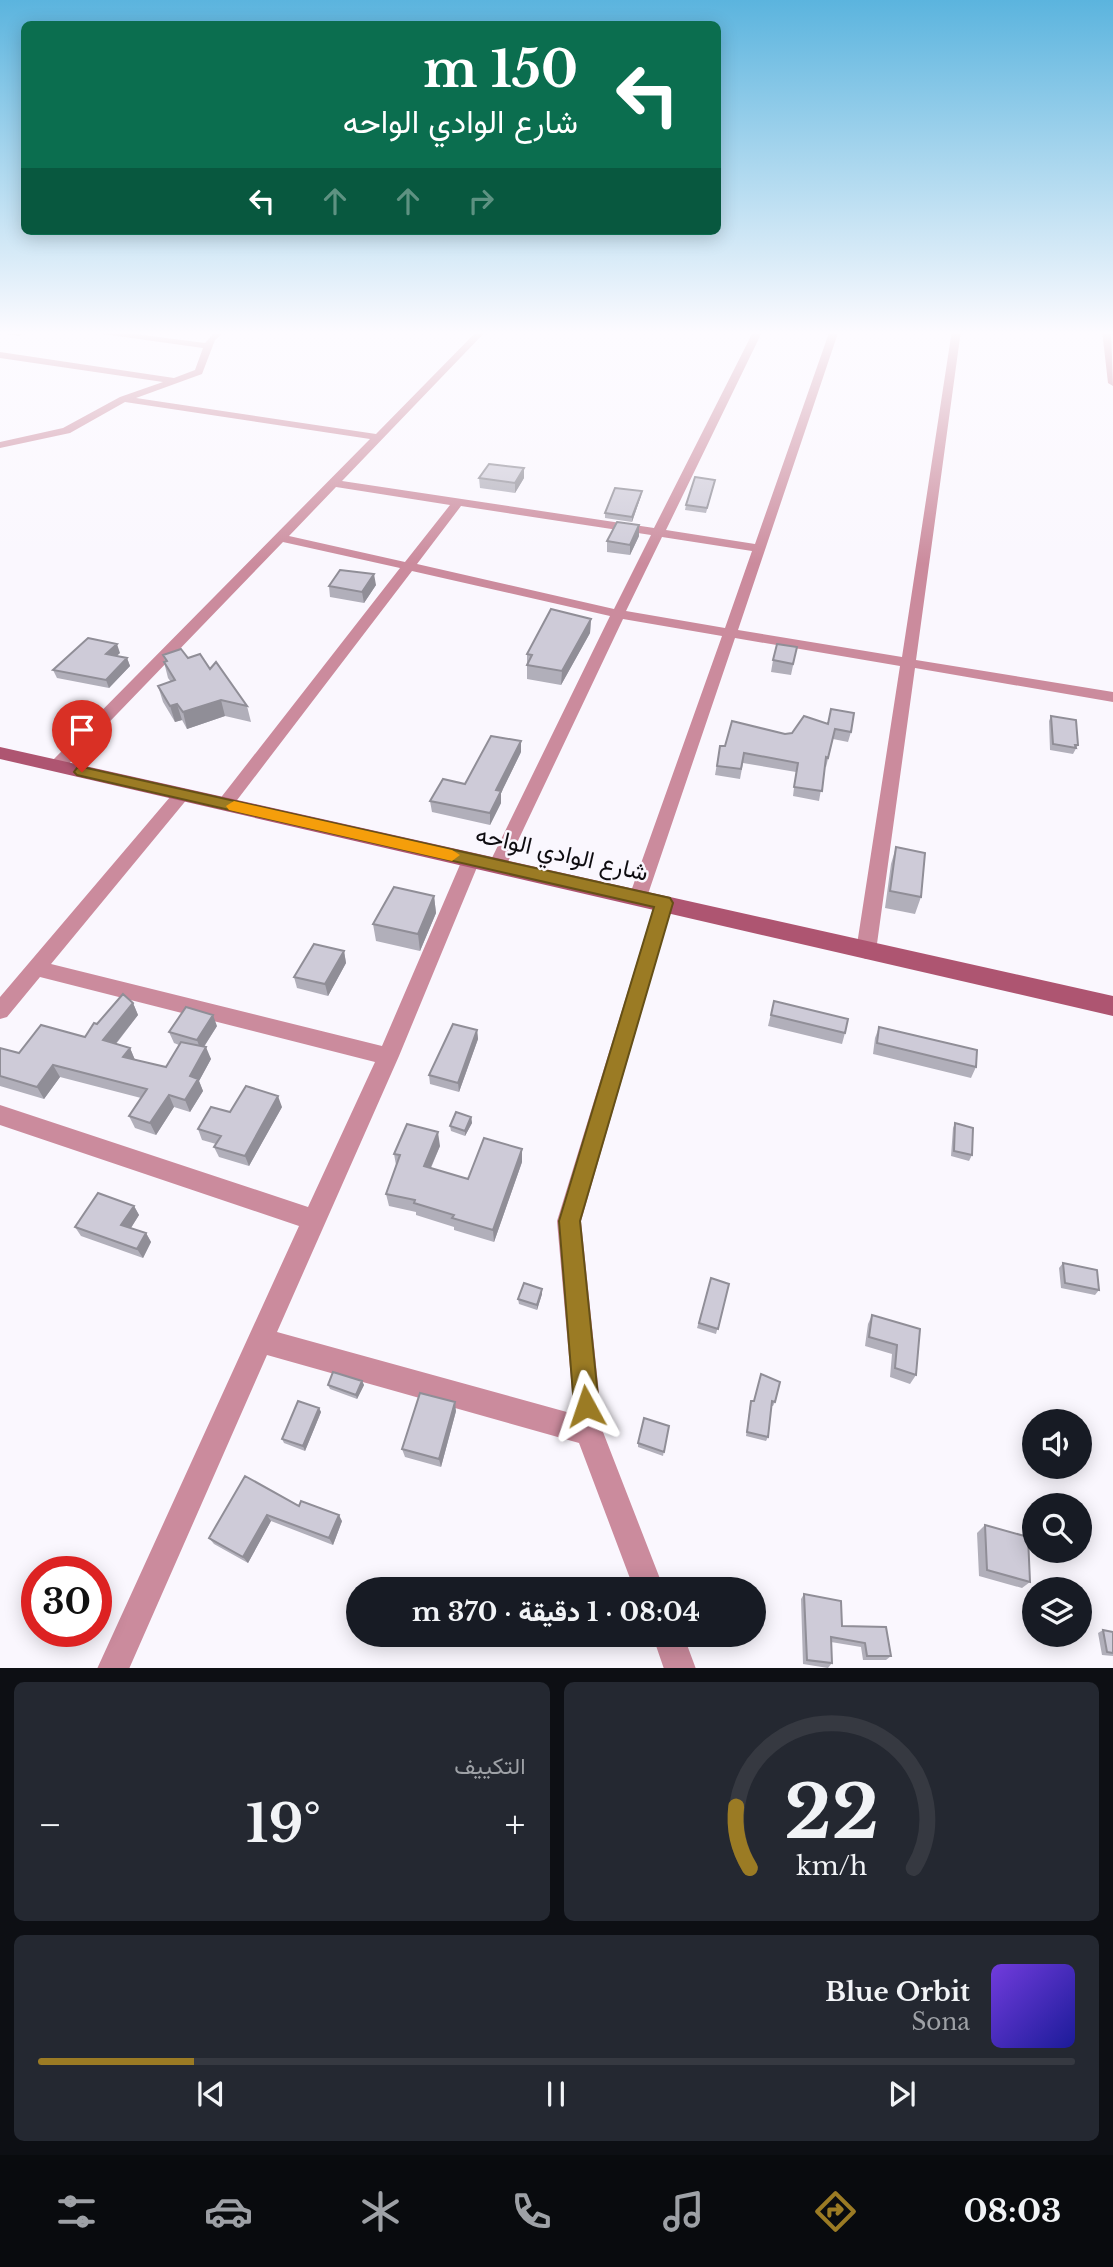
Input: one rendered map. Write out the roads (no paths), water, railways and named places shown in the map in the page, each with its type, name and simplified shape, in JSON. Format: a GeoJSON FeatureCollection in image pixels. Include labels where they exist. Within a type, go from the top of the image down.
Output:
{"type":"FeatureCollection","features":[{"type":"Feature","properties":{"kind":"main road","name":"شارع الوادي الواحه"},"geometry":{"type":"LineString","coordinates":[[0,753],[1113,1006]]}},
{"type":"Feature","properties":{"kind":"street"},"geometry":{"type":"LineString","coordinates":[[0,445],[66,431],[108,408]]}},
{"type":"Feature","properties":{"kind":"street"},"geometry":{"type":"LineString","coordinates":[[183,408],[377,437]]}},
{"type":"Feature","properties":{"kind":"street"},"geometry":{"type":"LineString","coordinates":[[57,766],[406,408]]}},
{"type":"Feature","properties":{"kind":"street"},"geometry":{"type":"LineString","coordinates":[[497,866],[720,408]]}},
{"type":"Feature","properties":{"kind":"street"},"geometry":{"type":"LineString","coordinates":[[638,897],[808,408]]}},
{"type":"Feature","properties":{"kind":"street"},"geometry":{"type":"LineString","coordinates":[[866,951],[946,408]]}},
{"type":"Feature","properties":{"kind":"street"},"geometry":{"type":"LineString","coordinates":[[332,483],[759,548]]}},
{"type":"Feature","properties":{"kind":"street"},"geometry":{"type":"LineString","coordinates":[[225,804],[458,502]]}},
{"type":"Feature","properties":{"kind":"street"},"geometry":{"type":"LineString","coordinates":[[279,537],[618,614],[1113,697]]}},
{"type":"Feature","properties":{"kind":"street"},"geometry":{"type":"LineString","coordinates":[[0,1011],[182,794]]}},
{"type":"Feature","properties":{"kind":"street"},"geometry":{"type":"LineString","coordinates":[[113,1668],[388,1056],[471,860]]}},
{"type":"Feature","properties":{"kind":"street"},"geometry":{"type":"LineString","coordinates":[[644,1577],[589,1432],[569,1221],[664,903]]}},
{"type":"Feature","properties":{"kind":"street"},"geometry":{"type":"LineString","coordinates":[[37,968],[388,1056]]}},
{"type":"Feature","properties":{"kind":"street"},"geometry":{"type":"LineString","coordinates":[[0,1115],[314,1220]]}},
{"type":"Feature","properties":{"kind":"street"},"geometry":{"type":"LineString","coordinates":[[261,1340],[589,1432]]}},
{"type":"Feature","properties":{"kind":"street"},"geometry":{"type":"LineString","coordinates":[[672,1647],[680,1668]]}}]}
